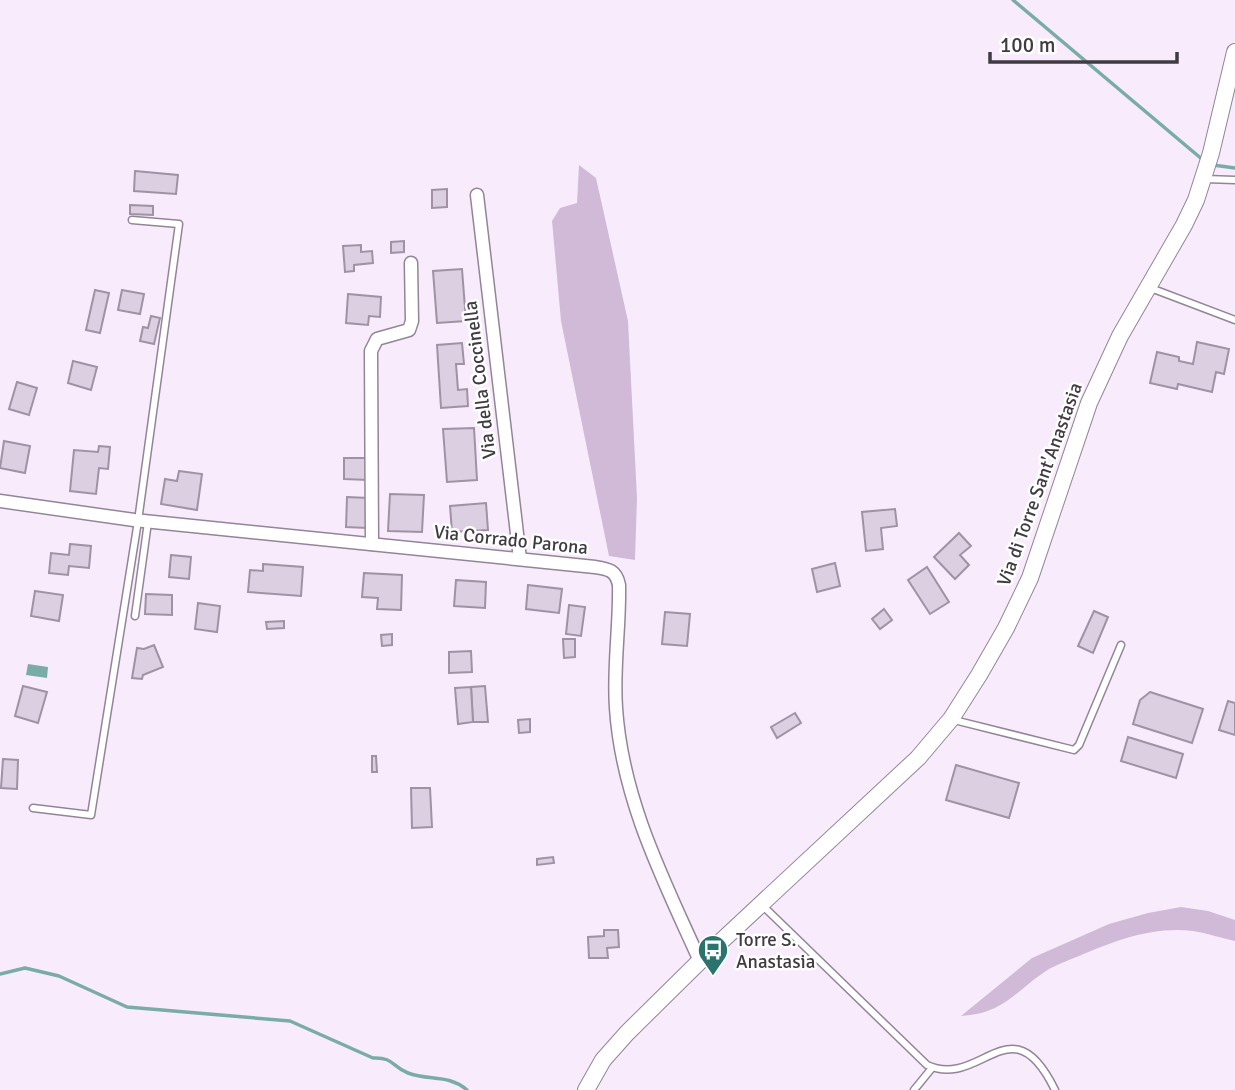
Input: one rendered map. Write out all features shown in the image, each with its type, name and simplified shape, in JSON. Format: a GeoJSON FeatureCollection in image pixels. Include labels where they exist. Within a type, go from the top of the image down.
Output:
{"type":"FeatureCollection","features":[{"type":"Feature","properties":{"kind":"street","name":"Via di Torre Sant'Anastasia"},"geometry":{"type":"LineString","coordinates":[[586,1090],[594,1072],[614,1046],[700,961],[896,779],[951,719],[995,650],[1030,578],[1089,403],[1120,336],[1184,225],[1204,177],[1235,52]]}},
{"type":"Feature","properties":{"kind":"street","name":"Via della Coccinella"},"geometry":{"type":"LineString","coordinates":[[477,195],[520,559]]}},
{"type":"Feature","properties":{"kind":"street"},"geometry":{"type":"LineString","coordinates":[[372,544],[371,351],[377,339],[409,330],[412,321],[411,263]]}},
{"type":"Feature","properties":{"kind":"street","name":"Via Corrado Parona"},"geometry":{"type":"LineString","coordinates":[[0,501],[143,521],[611,570],[616,575],[619,590],[615,697],[623,761],[635,807],[653,856],[700,961]]}},
{"type":"Feature","properties":{"kind":"lane"},"geometry":{"type":"LineString","coordinates":[[1204,177],[1235,180]]}},
{"type":"Feature","properties":{"kind":"lane"},"geometry":{"type":"LineString","coordinates":[[132,220],[179,224],[143,521],[135,616]]}},
{"type":"Feature","properties":{"kind":"lane"},"geometry":{"type":"LineString","coordinates":[[1148,287],[1235,320]]}},
{"type":"Feature","properties":{"kind":"lane"},"geometry":{"type":"LineString","coordinates":[[33,808],[91,815],[143,521]]}},
{"type":"Feature","properties":{"kind":"lane"},"geometry":{"type":"LineString","coordinates":[[951,719],[1074,750],[1079,745],[1121,645]]}},
{"type":"Feature","properties":{"kind":"lane"},"geometry":{"type":"LineString","coordinates":[[761,904],[932,1068],[954,1070],[1003,1051],[1020,1050],[1040,1064],[1055,1090]]}},
{"type":"Feature","properties":{"kind":"lane"},"geometry":{"type":"LineString","coordinates":[[914,1090],[932,1068]]}},
{"type":"Feature","properties":{"kind":"shaded area"},"geometry":{"type":"Polygon","coordinates":[[[579,165],[596,178],[628,321],[637,498],[635,560],[609,556],[561,321],[552,221],[560,208],[577,203],[579,165]]]}},
{"type":"Feature","properties":{"kind":"shaded area"},"geometry":{"type":"Polygon","coordinates":[[[28,664],[48,667],[47,678],[26,675],[28,664]]]}},
{"type":"Feature","properties":{"kind":"shaded area"},"geometry":{"type":"Polygon","coordinates":[[[1181,907],[1208,911],[1235,920],[1235,941],[1178,930],[1134,936],[1052,967],[999,1006],[961,1016],[1032,958],[1109,924],[1181,907]]]}},
{"type":"Feature","properties":{"kind":"building"},"geometry":{"type":"Polygon","coordinates":[[[135,171],[178,175],[176,194],[134,191],[135,171]]]}},
{"type":"Feature","properties":{"kind":"building"},"geometry":{"type":"Polygon","coordinates":[[[447,189],[447,207],[432,208],[432,190],[447,189]]]}},
{"type":"Feature","properties":{"kind":"building"},"geometry":{"type":"Polygon","coordinates":[[[130,205],[153,206],[153,215],[130,214],[130,205]]]}},
{"type":"Feature","properties":{"kind":"building"},"geometry":{"type":"Polygon","coordinates":[[[404,241],[404,252],[391,253],[391,242],[404,241]]]}},
{"type":"Feature","properties":{"kind":"building"},"geometry":{"type":"Polygon","coordinates":[[[361,245],[361,252],[372,251],[373,263],[354,265],[354,271],[345,272],[343,246],[361,245]]]}},
{"type":"Feature","properties":{"kind":"building"},"geometry":{"type":"Polygon","coordinates":[[[462,269],[466,321],[437,323],[433,271],[462,269]]]}},
{"type":"Feature","properties":{"kind":"building"},"geometry":{"type":"Polygon","coordinates":[[[95,290],[109,293],[100,333],[86,330],[95,290]]]}},
{"type":"Feature","properties":{"kind":"building"},"geometry":{"type":"Polygon","coordinates":[[[122,290],[144,294],[140,314],[118,310],[122,290]]]}},
{"type":"Feature","properties":{"kind":"building"},"geometry":{"type":"Polygon","coordinates":[[[348,294],[381,297],[380,317],[369,316],[368,325],[346,323],[348,294]]]}},
{"type":"Feature","properties":{"kind":"building"},"geometry":{"type":"Polygon","coordinates":[[[151,316],[160,318],[154,344],[140,341],[143,327],[148,328],[151,316]]]}},
{"type":"Feature","properties":{"kind":"building"},"geometry":{"type":"Polygon","coordinates":[[[1197,342],[1229,349],[1224,374],[1216,372],[1212,392],[1178,384],[1177,389],[1150,383],[1157,352],[1179,357],[1179,361],[1193,364],[1197,342]]]}},
{"type":"Feature","properties":{"kind":"building"},"geometry":{"type":"Polygon","coordinates":[[[462,343],[464,364],[456,364],[458,390],[467,389],[468,406],[441,408],[437,345],[462,343]]]}},
{"type":"Feature","properties":{"kind":"building"},"geometry":{"type":"Polygon","coordinates":[[[73,361],[97,367],[91,390],[68,383],[73,361]]]}},
{"type":"Feature","properties":{"kind":"building"},"geometry":{"type":"Polygon","coordinates":[[[17,382],[37,388],[29,415],[9,409],[17,382]]]}},
{"type":"Feature","properties":{"kind":"building"},"geometry":{"type":"Polygon","coordinates":[[[474,428],[477,480],[447,482],[443,429],[474,428]]]}},
{"type":"Feature","properties":{"kind":"building"},"geometry":{"type":"Polygon","coordinates":[[[4,441],[30,446],[25,473],[0,468],[4,441]]]}},
{"type":"Feature","properties":{"kind":"building"},"geometry":{"type":"Polygon","coordinates":[[[99,446],[110,447],[108,469],[99,468],[96,494],[70,491],[74,450],[98,452],[99,446]]]}},
{"type":"Feature","properties":{"kind":"building"},"geometry":{"type":"Polygon","coordinates":[[[344,458],[368,458],[368,480],[344,479],[344,458]]]}},
{"type":"Feature","properties":{"kind":"building"},"geometry":{"type":"Polygon","coordinates":[[[179,471],[202,474],[197,510],[161,504],[165,479],[177,481],[179,471]]]}},
{"type":"Feature","properties":{"kind":"building"},"geometry":{"type":"Polygon","coordinates":[[[390,494],[424,495],[422,532],[388,531],[390,494]]]}},
{"type":"Feature","properties":{"kind":"building"},"geometry":{"type":"Polygon","coordinates":[[[347,497],[368,498],[367,528],[346,527],[347,497]]]}},
{"type":"Feature","properties":{"kind":"building"},"geometry":{"type":"Polygon","coordinates":[[[486,503],[488,530],[452,532],[450,506],[486,503]]]}},
{"type":"Feature","properties":{"kind":"building"},"geometry":{"type":"Polygon","coordinates":[[[895,509],[897,526],[881,528],[883,549],[866,551],[862,512],[895,509]]]}},
{"type":"Feature","properties":{"kind":"building"},"geometry":{"type":"Polygon","coordinates":[[[959,533],[971,546],[960,555],[969,565],[955,579],[934,557],[959,533]]]}},
{"type":"Feature","properties":{"kind":"building"},"geometry":{"type":"Polygon","coordinates":[[[70,544],[91,546],[89,568],[69,566],[68,575],[49,573],[51,553],[69,555],[70,544]]]}},
{"type":"Feature","properties":{"kind":"building"},"geometry":{"type":"Polygon","coordinates":[[[171,555],[191,557],[189,579],[169,577],[171,555]]]}},
{"type":"Feature","properties":{"kind":"building"},"geometry":{"type":"Polygon","coordinates":[[[835,563],[840,586],[817,592],[812,569],[835,563]]]}},
{"type":"Feature","properties":{"kind":"building"},"geometry":{"type":"Polygon","coordinates":[[[263,564],[303,567],[301,596],[248,592],[250,570],[263,571],[263,564]]]}},
{"type":"Feature","properties":{"kind":"building"},"geometry":{"type":"Polygon","coordinates":[[[927,567],[949,602],[930,614],[908,580],[927,567]]]}},
{"type":"Feature","properties":{"kind":"building"},"geometry":{"type":"Polygon","coordinates":[[[364,573],[402,575],[401,610],[377,609],[378,598],[362,597],[364,573]]]}},
{"type":"Feature","properties":{"kind":"building"},"geometry":{"type":"Polygon","coordinates":[[[456,580],[486,582],[485,608],[454,606],[456,580]]]}},
{"type":"Feature","properties":{"kind":"building"},"geometry":{"type":"Polygon","coordinates":[[[528,585],[562,589],[559,613],[526,609],[528,585]]]}},
{"type":"Feature","properties":{"kind":"building"},"geometry":{"type":"Polygon","coordinates":[[[35,591],[63,595],[59,621],[31,616],[35,591]]]}},
{"type":"Feature","properties":{"kind":"building"},"geometry":{"type":"Polygon","coordinates":[[[146,594],[172,595],[172,615],[145,614],[146,594]]]}},
{"type":"Feature","properties":{"kind":"building"},"geometry":{"type":"Polygon","coordinates":[[[198,603],[220,606],[217,632],[195,629],[198,603]]]}},
{"type":"Feature","properties":{"kind":"building"},"geometry":{"type":"Polygon","coordinates":[[[569,605],[585,607],[581,636],[566,634],[569,605]]]}},
{"type":"Feature","properties":{"kind":"building"},"geometry":{"type":"Polygon","coordinates":[[[884,609],[892,620],[880,629],[872,619],[884,609]]]}},
{"type":"Feature","properties":{"kind":"building"},"geometry":{"type":"Polygon","coordinates":[[[1094,611],[1108,617],[1093,653],[1078,646],[1094,611]]]}},
{"type":"Feature","properties":{"kind":"building"},"geometry":{"type":"Polygon","coordinates":[[[665,612],[690,614],[687,646],[662,644],[665,612]]]}},
{"type":"Feature","properties":{"kind":"building"},"geometry":{"type":"Polygon","coordinates":[[[284,621],[284,628],[267,629],[266,622],[284,621]]]}},
{"type":"Feature","properties":{"kind":"building"},"geometry":{"type":"Polygon","coordinates":[[[392,634],[392,645],[382,646],[381,635],[392,634]]]}},
{"type":"Feature","properties":{"kind":"building"},"geometry":{"type":"Polygon","coordinates":[[[563,639],[575,639],[575,657],[564,658],[563,639]]]}},
{"type":"Feature","properties":{"kind":"building"},"geometry":{"type":"Polygon","coordinates":[[[154,645],[163,667],[143,675],[142,679],[132,678],[137,648],[144,649],[154,645]]]}},
{"type":"Feature","properties":{"kind":"building"},"geometry":{"type":"Polygon","coordinates":[[[471,651],[472,672],[449,673],[449,652],[471,651]]]}},
{"type":"Feature","properties":{"kind":"building"},"geometry":{"type":"Polygon","coordinates":[[[23,686],[47,692],[38,723],[15,716],[23,686]]]}},
{"type":"Feature","properties":{"kind":"building"},"geometry":{"type":"Polygon","coordinates":[[[485,686],[488,722],[473,722],[471,687],[485,686]]]}},
{"type":"Feature","properties":{"kind":"building"},"geometry":{"type":"Polygon","coordinates":[[[471,687],[473,722],[458,724],[455,688],[471,687]]]}},
{"type":"Feature","properties":{"kind":"building"},"geometry":{"type":"Polygon","coordinates":[[[1150,692],[1203,709],[1192,743],[1133,724],[1140,700],[1150,692]]]}},
{"type":"Feature","properties":{"kind":"building"},"geometry":{"type":"Polygon","coordinates":[[[1228,701],[1235,703],[1235,735],[1219,730],[1228,701]]]}},
{"type":"Feature","properties":{"kind":"building"},"geometry":{"type":"Polygon","coordinates":[[[795,713],[801,723],[777,738],[771,727],[795,713]]]}},
{"type":"Feature","properties":{"kind":"building"},"geometry":{"type":"Polygon","coordinates":[[[530,719],[530,732],[519,733],[518,720],[530,719]]]}},
{"type":"Feature","properties":{"kind":"building"},"geometry":{"type":"Polygon","coordinates":[[[1128,737],[1183,754],[1176,778],[1121,761],[1128,737]]]}},
{"type":"Feature","properties":{"kind":"building"},"geometry":{"type":"Polygon","coordinates":[[[372,756],[376,756],[377,772],[372,772],[372,756]]]}},
{"type":"Feature","properties":{"kind":"building"},"geometry":{"type":"Polygon","coordinates":[[[3,759],[18,760],[17,789],[1,788],[3,759]]]}},
{"type":"Feature","properties":{"kind":"building"},"geometry":{"type":"Polygon","coordinates":[[[956,765],[1019,783],[1009,818],[946,800],[956,765]]]}},
{"type":"Feature","properties":{"kind":"building"},"geometry":{"type":"Polygon","coordinates":[[[411,788],[430,788],[432,827],[412,828],[411,788]]]}},
{"type":"Feature","properties":{"kind":"building"},"geometry":{"type":"Polygon","coordinates":[[[553,857],[554,863],[537,865],[537,859],[553,857]]]}},
{"type":"Feature","properties":{"kind":"building"},"geometry":{"type":"Polygon","coordinates":[[[604,930],[618,930],[619,947],[607,948],[608,958],[589,958],[588,937],[604,936],[604,930]]]}},
{"type":"Feature","properties":{"kind":"waterway"},"geometry":{"type":"LineString","coordinates":[[1013,0],[1203,160]]}},
{"type":"Feature","properties":{"kind":"waterway"},"geometry":{"type":"LineString","coordinates":[[1213,165],[1235,168]]}},
{"type":"Feature","properties":{"kind":"waterway"},"geometry":{"type":"LineString","coordinates":[[0,974],[25,968],[59,976],[127,1007],[290,1021],[373,1058],[389,1061],[408,1073],[453,1082],[467,1090]]}},
{"type":"Feature","properties":{"kind":"place","name":"Torre S. Anastasia"},"geometry":{"type":"Point","coordinates":[713,977]}}]}
